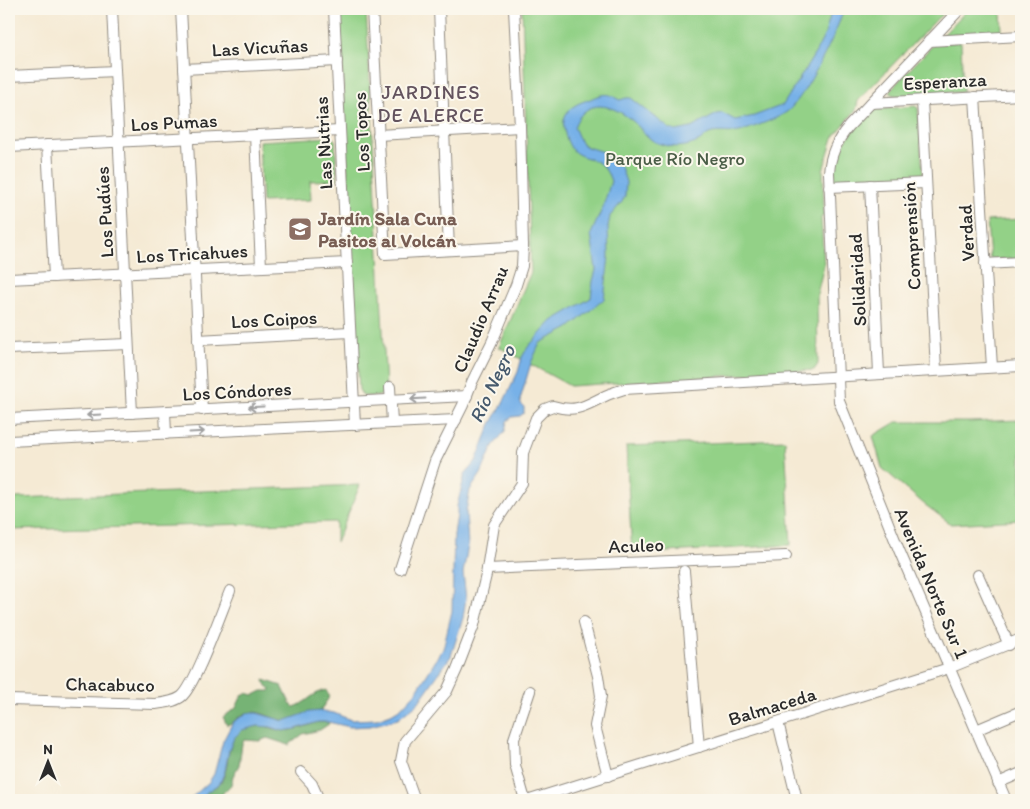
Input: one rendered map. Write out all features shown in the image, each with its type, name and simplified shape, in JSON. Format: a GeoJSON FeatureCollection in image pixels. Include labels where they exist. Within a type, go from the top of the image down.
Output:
{"type":"FeatureCollection","features":[{"type":"Feature","properties":{"kind":"street","name":"Los Pudúes"},"geometry":{"type":"LineString","coordinates":[[112,9],[132,413]]}},
{"type":"Feature","properties":{"kind":"street"},"geometry":{"type":"LineString","coordinates":[[181,9],[202,410]]}},
{"type":"Feature","properties":{"kind":"street","name":"Las Nutrias"},"geometry":{"type":"LineString","coordinates":[[334,9],[355,424]]}},
{"type":"Feature","properties":{"kind":"street","name":"Los Topos"},"geometry":{"type":"LineString","coordinates":[[372,9],[385,254],[449,250]]}},
{"type":"Feature","properties":{"kind":"street"},"geometry":{"type":"LineString","coordinates":[[439,9],[449,250],[523,246]]}},
{"type":"Feature","properties":{"kind":"street","name":"Claudio Arrau"},"geometry":{"type":"LineString","coordinates":[[400,569],[436,462],[492,342],[522,266],[520,127],[514,9]]}},
{"type":"Feature","properties":{"kind":"street","name":"Avenida Norte Sur 1"},"geometry":{"type":"LineString","coordinates":[[960,9],[844,131],[835,147],[829,166],[839,401],[949,668],[1006,800]]}},
{"type":"Feature","properties":{"kind":"street"},"geometry":{"type":"LineString","coordinates":[[930,40],[1021,36]]}},
{"type":"Feature","properties":{"kind":"street","name":"Las Vicuñas"},"geometry":{"type":"LineString","coordinates":[[184,68],[337,61]]}},
{"type":"Feature","properties":{"kind":"street"},"geometry":{"type":"LineString","coordinates":[[9,76],[115,71]]}},
{"type":"Feature","properties":{"kind":"street","name":"Esperanza"},"geometry":{"type":"LineString","coordinates":[[871,103],[1021,95]]}},
{"type":"Feature","properties":{"kind":"street","name":"Verdad"},"geometry":{"type":"LineString","coordinates":[[976,97],[992,367]]}},
{"type":"Feature","properties":{"kind":"street","name":"Comprensión"},"geometry":{"type":"LineString","coordinates":[[922,100],[936,370]]}},
{"type":"Feature","properties":{"kind":"street"},"geometry":{"type":"LineString","coordinates":[[378,135],[520,127]]}},
{"type":"Feature","properties":{"kind":"street","name":"Los Pumas"},"geometry":{"type":"LineString","coordinates":[[9,147],[340,131]]}},
{"type":"Feature","properties":{"kind":"street"},"geometry":{"type":"LineString","coordinates":[[255,135],[261,267]]}},
{"type":"Feature","properties":{"kind":"street"},"geometry":{"type":"LineString","coordinates":[[47,145],[54,277]]}},
{"type":"Feature","properties":{"kind":"street"},"geometry":{"type":"LineString","coordinates":[[829,187],[926,182]]}},
{"type":"Feature","properties":{"kind":"street","name":"Solidaridad"},"geometry":{"type":"LineString","coordinates":[[870,185],[879,373]]}},
{"type":"Feature","properties":{"kind":"street"},"geometry":{"type":"LineString","coordinates":[[985,264],[1021,262]]}},
{"type":"Feature","properties":{"kind":"street","name":"Los Tricahues"},"geometry":{"type":"LineString","coordinates":[[9,279],[347,263]]}},
{"type":"Feature","properties":{"kind":"street","name":"Los Coipos"},"geometry":{"type":"LineString","coordinates":[[198,340],[350,332]]}},
{"type":"Feature","properties":{"kind":"street"},"geometry":{"type":"LineString","coordinates":[[9,349],[128,344]]}},
{"type":"Feature","properties":{"kind":"street"},"geometry":{"type":"LineString","coordinates":[[415,800],[401,761],[405,741],[447,691],[454,676],[474,625],[487,568],[494,524],[522,483],[523,453],[536,418],[545,409],[553,406],[565,410],[578,409],[624,389],[1021,366]]}},
{"type":"Feature","properties":{"kind":"street"},"geometry":{"type":"LineString","coordinates":[[390,387],[392,423]]}},
{"type":"Feature","properties":{"kind":"street","name":"Los Cóndores"},"geometry":{"type":"LineString","coordinates":[[9,419],[467,396]]}},
{"type":"Feature","properties":{"kind":"street"},"geometry":{"type":"LineString","coordinates":[[165,412],[166,434]]}},
{"type":"Feature","properties":{"kind":"street","name":"Los Cóndores"},"geometry":{"type":"LineString","coordinates":[[9,441],[456,420]]}},
{"type":"Feature","properties":{"kind":"street","name":"Aculeo"},"geometry":{"type":"LineString","coordinates":[[487,568],[786,556]]}},
{"type":"Feature","properties":{"kind":"street"},"geometry":{"type":"LineString","coordinates":[[684,571],[699,747]]}},
{"type":"Feature","properties":{"kind":"street"},"geometry":{"type":"LineString","coordinates":[[978,575],[1009,645]]}},
{"type":"Feature","properties":{"kind":"street","name":"Chacabuco"},"geometry":{"type":"LineString","coordinates":[[9,700],[155,704],[175,701],[186,692],[194,677],[230,591]]}},
{"type":"Feature","properties":{"kind":"street"},"geometry":{"type":"LineString","coordinates":[[584,622],[598,676],[601,696],[595,726],[608,776]]}},
{"type":"Feature","properties":{"kind":"street","name":"Balmaceda"},"geometry":{"type":"LineString","coordinates":[[530,800],[949,668],[1021,639]]}},
{"type":"Feature","properties":{"kind":"street"},"geometry":{"type":"LineString","coordinates":[[525,800],[515,765],[514,739],[530,691]]}},
{"type":"Feature","properties":{"kind":"street"},"geometry":{"type":"LineString","coordinates":[[976,730],[1021,711]]}},
{"type":"Feature","properties":{"kind":"street"},"geometry":{"type":"LineString","coordinates":[[778,722],[797,800]]}},
{"type":"Feature","properties":{"kind":"street"},"geometry":{"type":"LineString","coordinates":[[301,772],[312,784],[319,800]]}},
{"type":"Feature","properties":{"kind":"street"},"geometry":{"type":"LineString","coordinates":[[998,783],[1021,773]]}},
{"type":"Feature","properties":{"kind":"green space"},"geometry":{"type":"Polygon","coordinates":[[[339,9],[366,9],[386,388],[383,394],[377,396],[363,396],[359,390],[339,9]]]}},
{"type":"Feature","properties":{"kind":"green space","name":"Parque Río Negro"},"geometry":{"type":"Polygon","coordinates":[[[522,9],[950,9],[938,18],[858,101],[856,110],[833,138],[823,170],[824,214],[821,218],[824,265],[817,294],[818,364],[814,370],[570,386],[499,347],[531,272],[522,9]]]}},
{"type":"Feature","properties":{"kind":"green space"},"geometry":{"type":"Polygon","coordinates":[[[968,9],[1001,9],[1002,33],[943,35],[968,9]]]}},
{"type":"Feature","properties":{"kind":"green space"},"geometry":{"type":"Polygon","coordinates":[[[961,42],[963,92],[897,96],[891,94],[891,89],[934,44],[961,42]]]}},
{"type":"Feature","properties":{"kind":"green space"},"geometry":{"type":"Polygon","coordinates":[[[915,106],[918,108],[923,174],[917,180],[835,182],[833,180],[837,158],[845,141],[872,110],[915,106]]]}},
{"type":"Feature","properties":{"kind":"green space"},"geometry":{"type":"Polygon","coordinates":[[[331,137],[335,140],[337,180],[310,181],[311,200],[262,202],[259,141],[331,137]]]}},
{"type":"Feature","properties":{"kind":"green space"},"geometry":{"type":"Polygon","coordinates":[[[1021,219],[1021,259],[990,259],[987,221],[1021,219]]]}},
{"type":"Feature","properties":{"kind":"green space"},"geometry":{"type":"Polygon","coordinates":[[[1021,420],[1021,520],[951,524],[882,468],[873,436],[896,422],[1021,420]]]}},
{"type":"Feature","properties":{"kind":"green space"},"geometry":{"type":"Polygon","coordinates":[[[785,440],[791,545],[632,554],[626,446],[785,440]]]}},
{"type":"Feature","properties":{"kind":"green space"},"geometry":{"type":"Polygon","coordinates":[[[360,485],[336,543],[336,522],[9,530],[9,509],[16,498],[360,485]]]}},
{"type":"Feature","properties":{"kind":"green space"},"geometry":{"type":"Polygon","coordinates":[[[264,680],[282,686],[294,707],[326,690],[329,695],[328,699],[320,711],[296,719],[282,720],[252,712],[244,714],[227,725],[223,717],[236,708],[242,695],[246,693],[254,695],[262,691],[270,691],[271,689],[265,684],[264,680]]]}},
{"type":"Feature","properties":{"kind":"green space"},"geometry":{"type":"Polygon","coordinates":[[[318,722],[328,722],[329,724],[320,730],[303,734],[289,745],[267,738],[260,741],[244,740],[239,765],[231,785],[219,800],[201,800],[208,791],[221,782],[225,774],[230,748],[238,733],[246,728],[258,726],[290,730],[318,722]]]}},
{"type":"Feature","properties":{"kind":"water"},"geometry":{"type":"Polygon","coordinates":[[[832,9],[844,9],[835,33],[820,63],[796,103],[784,114],[773,120],[739,132],[713,133],[696,143],[676,147],[666,146],[653,141],[634,122],[609,107],[593,107],[579,117],[574,127],[581,143],[603,152],[621,167],[626,182],[625,196],[610,216],[608,227],[609,256],[604,299],[569,328],[540,343],[531,363],[520,400],[524,407],[524,413],[507,421],[505,431],[493,446],[481,474],[470,490],[466,511],[468,546],[463,573],[466,598],[463,618],[451,656],[418,703],[398,719],[370,726],[350,727],[328,722],[318,722],[283,731],[271,727],[258,726],[242,730],[234,738],[229,750],[225,771],[220,783],[207,792],[201,800],[189,800],[209,782],[214,774],[223,741],[233,722],[247,713],[257,713],[284,721],[309,712],[320,711],[334,713],[351,720],[377,719],[401,708],[416,692],[443,649],[452,611],[454,534],[457,506],[465,474],[476,461],[491,424],[518,372],[522,357],[528,347],[552,321],[591,298],[596,270],[591,234],[603,207],[611,181],[602,166],[575,153],[571,148],[564,130],[565,118],[570,109],[581,102],[601,95],[610,95],[620,100],[631,98],[670,129],[676,131],[691,128],[717,114],[722,113],[735,120],[754,116],[783,105],[816,52],[825,34],[832,9]]]}},
{"type":"Feature","properties":{"kind":"place","name":"Jardín Sala Cuna Pasitos al Volcán"},"geometry":{"type":"Point","coordinates":[300,229]}},
{"type":"Feature","properties":{"kind":"district","name":"JARDINES DE ALERCE"},"geometry":{"type":"Point","coordinates":[431,104]}},
{"type":"Feature","properties":{"kind":"water label","name":"Río Negro"},"geometry":{"type":"Point","coordinates":[492,384]}}]}
